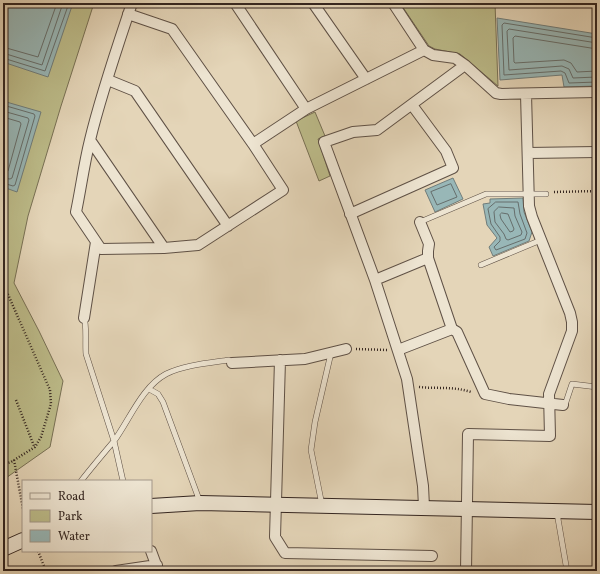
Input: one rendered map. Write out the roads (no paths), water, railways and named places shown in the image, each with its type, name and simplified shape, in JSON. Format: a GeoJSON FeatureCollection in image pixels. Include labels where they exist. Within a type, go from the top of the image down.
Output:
{"type":"FeatureCollection","features":[{"type":"Feature","properties":{"kind":"street"},"geometry":{"type":"LineString","coordinates":[[128,14],[172,29],[253,144],[283,190],[198,246],[101,249],[76,212],[90,140],[128,14],[132,3]]}},
{"type":"Feature","properties":{"kind":"street"},"geometry":{"type":"LineString","coordinates":[[235,3],[306,109]]}},
{"type":"Feature","properties":{"kind":"street"},"geometry":{"type":"LineString","coordinates":[[313,3],[366,80]]}},
{"type":"Feature","properties":{"kind":"street"},"geometry":{"type":"LineString","coordinates":[[393,3],[424,50],[433,55],[454,58],[465,65],[496,93],[526,94],[597,92]]}},
{"type":"Feature","properties":{"kind":"street"},"geometry":{"type":"LineString","coordinates":[[253,144],[306,109],[424,50]]}},
{"type":"Feature","properties":{"kind":"street"},"geometry":{"type":"LineString","coordinates":[[424,507],[424,486],[408,386],[375,280],[324,142],[353,132],[377,130],[465,65]]}},
{"type":"Feature","properties":{"kind":"street"},"geometry":{"type":"LineString","coordinates":[[108,80],[135,90],[228,226]]}},
{"type":"Feature","properties":{"kind":"street"},"geometry":{"type":"LineString","coordinates":[[466,571],[468,434],[550,436],[549,394],[572,331],[570,313],[532,217],[528,193],[526,94]]}},
{"type":"Feature","properties":{"kind":"street"},"geometry":{"type":"LineString","coordinates":[[350,214],[453,168],[446,151],[412,105]]}},
{"type":"Feature","properties":{"kind":"street"},"geometry":{"type":"LineString","coordinates":[[90,140],[164,248]]}},
{"type":"Feature","properties":{"kind":"street"},"geometry":{"type":"LineString","coordinates":[[528,153],[597,152]]}},
{"type":"Feature","properties":{"kind":"street"},"geometry":{"type":"LineString","coordinates":[[420,222],[429,244],[428,258],[452,329],[457,332],[486,394],[509,399],[563,405]]}},
{"type":"Feature","properties":{"kind":"street"},"geometry":{"type":"LineString","coordinates":[[84,318],[96,242]]}},
{"type":"Feature","properties":{"kind":"street"},"geometry":{"type":"LineString","coordinates":[[375,280],[428,258]]}},
{"type":"Feature","properties":{"kind":"street"},"geometry":{"type":"LineString","coordinates":[[398,350],[452,329]]}},
{"type":"Feature","properties":{"kind":"street"},"geometry":{"type":"LineString","coordinates":[[232,362],[305,359],[346,349]]}},
{"type":"Feature","properties":{"kind":"street"},"geometry":{"type":"LineString","coordinates":[[280,360],[275,537],[285,553],[432,556]]}},
{"type":"Feature","properties":{"kind":"street"},"geometry":{"type":"LineString","coordinates":[[152,506],[200,503],[597,512]]}},
{"type":"Feature","properties":{"kind":"street"},"geometry":{"type":"LineString","coordinates":[[3,548],[22,540]]}},
{"type":"Feature","properties":{"kind":"street"},"geometry":{"type":"LineString","coordinates":[[116,571],[158,568],[150,552]]}},
{"type":"Feature","properties":{"kind":"lane"},"geometry":{"type":"LineString","coordinates":[[420,222],[486,194],[546,194]]}},
{"type":"Feature","properties":{"kind":"lane"},"geometry":{"type":"LineString","coordinates":[[481,265],[541,240]]}},
{"type":"Feature","properties":{"kind":"lane"},"geometry":{"type":"LineString","coordinates":[[84,318],[86,322],[86,354],[114,441],[124,480]]}},
{"type":"Feature","properties":{"kind":"lane"},"geometry":{"type":"LineString","coordinates":[[322,506],[311,450],[315,422],[331,353]]}},
{"type":"Feature","properties":{"kind":"lane"},"geometry":{"type":"LineString","coordinates":[[82,480],[114,441],[138,402],[165,374],[229,360],[232,362]]}},
{"type":"Feature","properties":{"kind":"lane"},"geometry":{"type":"LineString","coordinates":[[563,405],[572,384],[597,387]]}},
{"type":"Feature","properties":{"kind":"lane"},"geometry":{"type":"LineString","coordinates":[[149,389],[158,394],[164,402],[200,503]]}},
{"type":"Feature","properties":{"kind":"lane"},"geometry":{"type":"LineString","coordinates":[[556,511],[567,571]]}},
{"type":"Feature","properties":{"kind":"water"},"geometry":{"type":"Polygon","coordinates":[[[3,3],[73,3],[48,77],[3,62],[3,3]]]}},
{"type":"Feature","properties":{"kind":"water"},"geometry":{"type":"Polygon","coordinates":[[[497,18],[597,34],[597,86],[564,87],[562,75],[500,80],[497,18]]]}},
{"type":"Feature","properties":{"kind":"water"},"geometry":{"type":"Polygon","coordinates":[[[3,101],[41,112],[17,192],[3,187],[3,101]]]}},
{"type":"Feature","properties":{"kind":"water"},"geometry":{"type":"Polygon","coordinates":[[[453,178],[463,199],[435,212],[425,190],[453,178]]]}},
{"type":"Feature","properties":{"kind":"water"},"geometry":{"type":"Polygon","coordinates":[[[523,198],[524,212],[532,232],[529,241],[493,256],[489,247],[497,238],[487,225],[483,204],[490,203],[490,199],[523,198]]]}}]}
